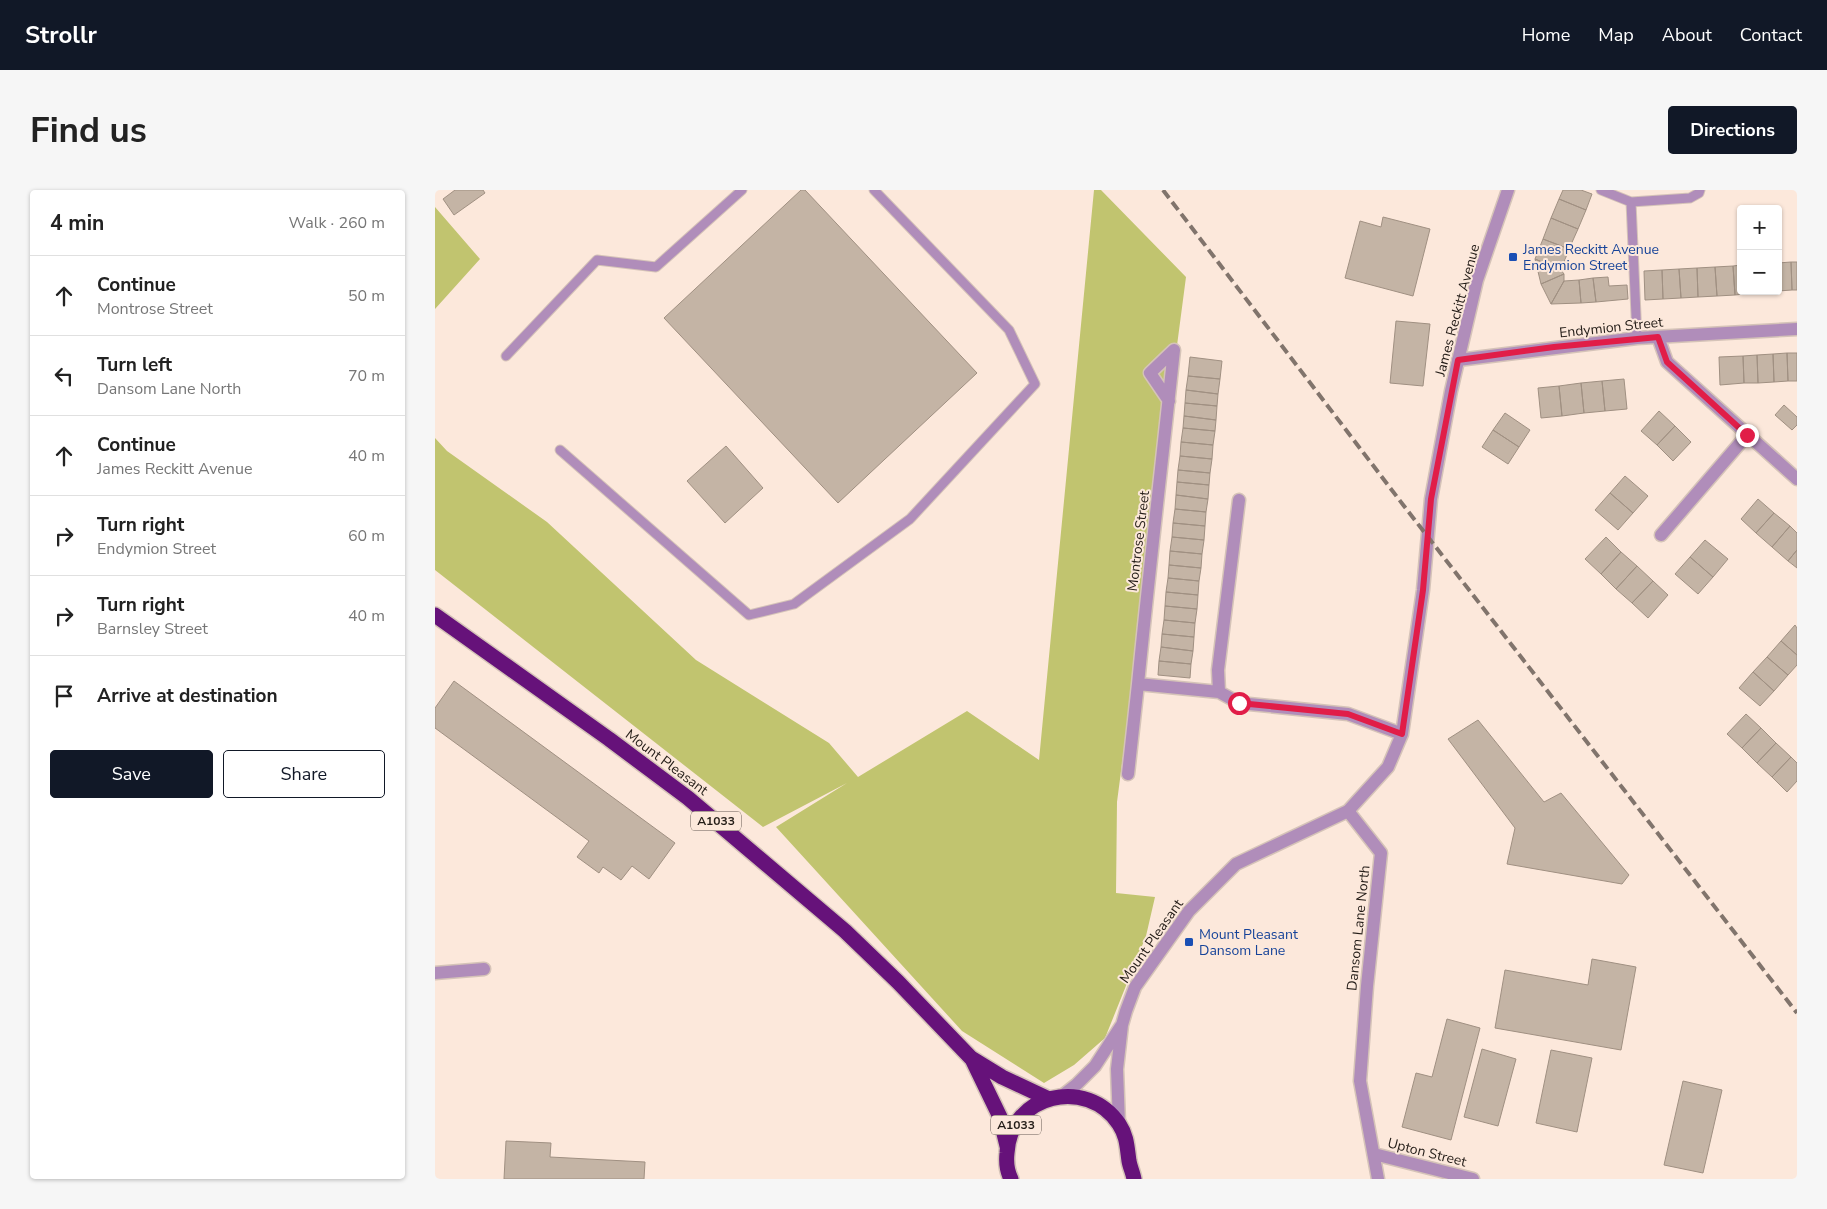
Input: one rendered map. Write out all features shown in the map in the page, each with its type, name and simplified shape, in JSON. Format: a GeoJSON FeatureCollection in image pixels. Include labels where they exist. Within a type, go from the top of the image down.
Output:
{"type":"FeatureCollection","features":[{"type":"Feature","properties":{"kind":"highway","name":"Mount Pleasant"},"geometry":{"type":"LineString","coordinates":[[435,614],[609,739],[695,804],[845,931],[898,982],[971,1058]]}},
{"type":"Feature","properties":{"kind":"highway","name":"A1033"},"geometry":{"type":"LineString","coordinates":[[971,1058],[1010,1081],[1055,1097],[1079,1097],[1095,1102],[1109,1111],[1119,1124],[1129,1148],[1129,1161],[1125,1179]]}},
{"type":"Feature","properties":{"kind":"highway","name":"A1033"},"geometry":{"type":"LineString","coordinates":[[971,1058],[1000,1117],[1007,1146]]}},
{"type":"Feature","properties":{"kind":"highway","name":"A1033"},"geometry":{"type":"LineString","coordinates":[[1009,1178],[1006,1161],[1007,1146],[1012,1130],[1021,1117],[1034,1106],[1055,1097]]}},
{"type":"Feature","properties":{"kind":"highway","name":"A1033"},"geometry":{"type":"LineString","coordinates":[[1129,1161],[1134,1179]]}},
{"type":"Feature","properties":{"kind":"street","name":"James Reckitt Avenue"},"geometry":{"type":"LineString","coordinates":[[1402,734],[1423,590],[1431,499],[1458,360],[1477,280],[1508,190]]}},
{"type":"Feature","properties":{"kind":"street","name":"Endymion Street"},"geometry":{"type":"LineString","coordinates":[[1458,360],[1637,338],[1797,329]]}},
{"type":"Feature","properties":{"kind":"street"},"geometry":{"type":"LineString","coordinates":[[1658,337],[1667,362],[1797,479]]}},
{"type":"Feature","properties":{"kind":"street","name":"Montrose Street"},"geometry":{"type":"LineString","coordinates":[[1128,774],[1169,402]]}},
{"type":"Feature","properties":{"kind":"street"},"geometry":{"type":"LineString","coordinates":[[1661,536],[1747,435]]}},
{"type":"Feature","properties":{"kind":"street"},"geometry":{"type":"LineString","coordinates":[[1219,692],[1218,670],[1239,500]]}},
{"type":"Feature","properties":{"kind":"street"},"geometry":{"type":"LineString","coordinates":[[1138,684],[1219,692],[1239,703],[1348,714],[1402,734],[1388,767],[1348,811]]}},
{"type":"Feature","properties":{"kind":"street","name":"Mount Pleasant"},"geometry":{"type":"LineString","coordinates":[[1119,1124],[1117,1069],[1122,1025],[1135,987],[1189,911],[1236,864],[1348,811]]}},
{"type":"Feature","properties":{"kind":"street","name":"Dansom Lane North"},"geometry":{"type":"LineString","coordinates":[[1348,811],[1381,853],[1367,986],[1360,1081],[1378,1179]]}},
{"type":"Feature","properties":{"kind":"street"},"geometry":{"type":"LineString","coordinates":[[435,974],[484,969]]}},
{"type":"Feature","properties":{"kind":"street","name":"Mount Pleasant"},"geometry":{"type":"LineString","coordinates":[[1055,1097],[1076,1085],[1095,1066],[1122,1025]]}},
{"type":"Feature","properties":{"kind":"street","name":"Upton Street"},"geometry":{"type":"LineString","coordinates":[[1374,1154],[1473,1179]]}},
{"type":"Feature","properties":{"kind":"lane"},"geometry":{"type":"LineString","coordinates":[[506,356],[597,260],[656,267],[742,190]]}},
{"type":"Feature","properties":{"kind":"lane"},"geometry":{"type":"LineString","coordinates":[[560,450],[749,615],[794,604],[910,519],[1035,384],[1009,330],[874,190]]}},
{"type":"Feature","properties":{"kind":"lane"},"geometry":{"type":"LineString","coordinates":[[1601,190],[1631,202],[1690,198],[1699,193],[1700,190]]}},
{"type":"Feature","properties":{"kind":"lane"},"geometry":{"type":"LineString","coordinates":[[1631,202],[1637,338]]}},
{"type":"Feature","properties":{"kind":"green space"},"geometry":{"type":"Polygon","coordinates":[[[1094,190],[1101,190],[1186,277],[1117,802],[1116,893],[1155,897],[1146,936],[1105,1038],[1074,1065],[1044,1083],[962,1031],[776,827],[847,783],[763,827],[435,570],[435,438],[447,451],[547,522],[696,660],[829,743],[858,777],[967,711],[1039,760],[1094,190]]]}},
{"type":"Feature","properties":{"kind":"green space"},"geometry":{"type":"Polygon","coordinates":[[[435,207],[480,259],[435,309],[435,207]]]}},
{"type":"Feature","properties":{"kind":"building"},"geometry":{"type":"Polygon","coordinates":[[[455,190],[483,190],[485,193],[454,215],[443,199],[455,190]]]}},
{"type":"Feature","properties":{"kind":"building"},"geometry":{"type":"Polygon","coordinates":[[[801,190],[805,190],[977,373],[838,503],[664,318],[801,190]]]}},
{"type":"Feature","properties":{"kind":"building"},"geometry":{"type":"Polygon","coordinates":[[[1563,190],[1581,190],[1592,194],[1586,210],[1559,199],[1563,190]]]}},
{"type":"Feature","properties":{"kind":"building"},"geometry":{"type":"Polygon","coordinates":[[[1559,199],[1586,210],[1578,229],[1551,218],[1559,199]]]}},
{"type":"Feature","properties":{"kind":"building"},"geometry":{"type":"Polygon","coordinates":[[[1383,217],[1430,229],[1413,296],[1345,278],[1360,221],[1381,227],[1383,217]]]}},
{"type":"Feature","properties":{"kind":"building"},"geometry":{"type":"Polygon","coordinates":[[[1551,218],[1578,229],[1569,249],[1543,239],[1551,218]]]}},
{"type":"Feature","properties":{"kind":"building"},"geometry":{"type":"Polygon","coordinates":[[[1543,239],[1569,249],[1561,270],[1535,259],[1543,239]]]}},
{"type":"Feature","properties":{"kind":"building"},"geometry":{"type":"Polygon","coordinates":[[[1535,259],[1561,270],[1564,274],[1541,284],[1535,259]]]}},
{"type":"Feature","properties":{"kind":"building"},"geometry":{"type":"Polygon","coordinates":[[[1791,262],[1797,262],[1797,290],[1792,290],[1791,262]]]}},
{"type":"Feature","properties":{"kind":"building"},"geometry":{"type":"Polygon","coordinates":[[[1791,262],[1792,290],[1782,291],[1782,263],[1791,262]]]}},
{"type":"Feature","properties":{"kind":"building"},"geometry":{"type":"Polygon","coordinates":[[[1733,266],[1737,266],[1737,295],[1735,295],[1733,266]]]}},
{"type":"Feature","properties":{"kind":"building"},"geometry":{"type":"Polygon","coordinates":[[[1733,266],[1735,295],[1717,296],[1715,267],[1733,266]]]}},
{"type":"Feature","properties":{"kind":"building"},"geometry":{"type":"Polygon","coordinates":[[[1715,267],[1717,296],[1698,297],[1697,268],[1715,267]]]}},
{"type":"Feature","properties":{"kind":"building"},"geometry":{"type":"Polygon","coordinates":[[[1697,268],[1698,297],[1681,298],[1679,269],[1697,268]]]}},
{"type":"Feature","properties":{"kind":"building"},"geometry":{"type":"Polygon","coordinates":[[[1679,269],[1681,298],[1663,299],[1662,270],[1679,269]]]}},
{"type":"Feature","properties":{"kind":"building"},"geometry":{"type":"Polygon","coordinates":[[[1662,270],[1663,299],[1645,300],[1644,271],[1662,270]]]}},
{"type":"Feature","properties":{"kind":"building"},"geometry":{"type":"Polygon","coordinates":[[[1564,274],[1564,281],[1551,304],[1541,284],[1564,274]]]}},
{"type":"Feature","properties":{"kind":"building"},"geometry":{"type":"Polygon","coordinates":[[[1608,277],[1609,286],[1627,285],[1628,299],[1596,302],[1593,278],[1608,277]]]}},
{"type":"Feature","properties":{"kind":"building"},"geometry":{"type":"Polygon","coordinates":[[[1593,278],[1596,302],[1581,303],[1579,280],[1593,278]]]}},
{"type":"Feature","properties":{"kind":"building"},"geometry":{"type":"Polygon","coordinates":[[[1579,280],[1581,303],[1551,304],[1564,281],[1579,280]]]}},
{"type":"Feature","properties":{"kind":"building"},"geometry":{"type":"Polygon","coordinates":[[[1396,321],[1430,324],[1423,386],[1390,383],[1396,321]]]}},
{"type":"Feature","properties":{"kind":"building"},"geometry":{"type":"Polygon","coordinates":[[[1787,353],[1797,353],[1797,381],[1788,381],[1787,353]]]}},
{"type":"Feature","properties":{"kind":"building"},"geometry":{"type":"Polygon","coordinates":[[[1787,353],[1788,381],[1774,382],[1773,354],[1787,353]]]}},
{"type":"Feature","properties":{"kind":"building"},"geometry":{"type":"Polygon","coordinates":[[[1773,354],[1774,382],[1758,383],[1757,355],[1773,354]]]}},
{"type":"Feature","properties":{"kind":"building"},"geometry":{"type":"Polygon","coordinates":[[[1757,355],[1758,383],[1744,383],[1743,356],[1757,355]]]}},
{"type":"Feature","properties":{"kind":"building"},"geometry":{"type":"Polygon","coordinates":[[[1743,356],[1744,383],[1720,385],[1719,357],[1743,356]]]}},
{"type":"Feature","properties":{"kind":"building"},"geometry":{"type":"Polygon","coordinates":[[[1190,357],[1222,361],[1220,379],[1188,376],[1190,357]]]}},
{"type":"Feature","properties":{"kind":"building"},"geometry":{"type":"Polygon","coordinates":[[[1188,376],[1220,379],[1218,394],[1186,390],[1188,376]]]}},
{"type":"Feature","properties":{"kind":"building"},"geometry":{"type":"Polygon","coordinates":[[[1624,379],[1627,409],[1605,411],[1602,381],[1624,379]]]}},
{"type":"Feature","properties":{"kind":"building"},"geometry":{"type":"Polygon","coordinates":[[[1602,381],[1605,411],[1584,413],[1581,383],[1602,381]]]}},
{"type":"Feature","properties":{"kind":"building"},"geometry":{"type":"Polygon","coordinates":[[[1581,383],[1584,413],[1562,416],[1559,386],[1581,383]]]}},
{"type":"Feature","properties":{"kind":"building"},"geometry":{"type":"Polygon","coordinates":[[[1559,386],[1562,416],[1541,418],[1538,388],[1559,386]]]}},
{"type":"Feature","properties":{"kind":"building"},"geometry":{"type":"Polygon","coordinates":[[[1186,390],[1218,394],[1217,406],[1185,403],[1186,390]]]}},
{"type":"Feature","properties":{"kind":"building"},"geometry":{"type":"Polygon","coordinates":[[[1185,403],[1217,406],[1216,420],[1184,416],[1185,403]]]}},
{"type":"Feature","properties":{"kind":"building"},"geometry":{"type":"Polygon","coordinates":[[[1784,405],[1797,417],[1797,425],[1792,430],[1775,415],[1784,405]]]}},
{"type":"Feature","properties":{"kind":"building"},"geometry":{"type":"Polygon","coordinates":[[[1659,411],[1675,426],[1657,445],[1641,431],[1659,411]]]}},
{"type":"Feature","properties":{"kind":"building"},"geometry":{"type":"Polygon","coordinates":[[[1505,413],[1530,430],[1519,447],[1493,430],[1505,413]]]}},
{"type":"Feature","properties":{"kind":"building"},"geometry":{"type":"Polygon","coordinates":[[[1184,416],[1216,420],[1215,431],[1183,428],[1184,416]]]}},
{"type":"Feature","properties":{"kind":"building"},"geometry":{"type":"Polygon","coordinates":[[[1675,426],[1691,442],[1673,461],[1657,445],[1675,426]]]}},
{"type":"Feature","properties":{"kind":"building"},"geometry":{"type":"Polygon","coordinates":[[[1183,428],[1215,431],[1213,445],[1181,442],[1183,428]]]}},
{"type":"Feature","properties":{"kind":"building"},"geometry":{"type":"Polygon","coordinates":[[[1493,430],[1519,447],[1508,464],[1482,447],[1493,430]]]}},
{"type":"Feature","properties":{"kind":"building"},"geometry":{"type":"Polygon","coordinates":[[[1181,442],[1213,445],[1212,459],[1180,456],[1181,442]]]}},
{"type":"Feature","properties":{"kind":"building"},"geometry":{"type":"Polygon","coordinates":[[[726,446],[763,488],[725,523],[687,481],[726,446]]]}},
{"type":"Feature","properties":{"kind":"building"},"geometry":{"type":"Polygon","coordinates":[[[1180,456],[1212,459],[1210,473],[1178,470],[1180,456]]]}},
{"type":"Feature","properties":{"kind":"building"},"geometry":{"type":"Polygon","coordinates":[[[1178,470],[1210,473],[1209,485],[1177,482],[1178,470]]]}},
{"type":"Feature","properties":{"kind":"building"},"geometry":{"type":"Polygon","coordinates":[[[1625,476],[1648,496],[1633,513],[1610,493],[1625,476]]]}},
{"type":"Feature","properties":{"kind":"building"},"geometry":{"type":"Polygon","coordinates":[[[1177,482],[1209,485],[1208,499],[1176,495],[1177,482]]]}},
{"type":"Feature","properties":{"kind":"building"},"geometry":{"type":"Polygon","coordinates":[[[1610,493],[1633,513],[1618,530],[1595,510],[1610,493]]]}},
{"type":"Feature","properties":{"kind":"building"},"geometry":{"type":"Polygon","coordinates":[[[1176,495],[1208,499],[1206,512],[1175,509],[1176,495]]]}},
{"type":"Feature","properties":{"kind":"building"},"geometry":{"type":"Polygon","coordinates":[[[1758,499],[1774,513],[1756,533],[1741,519],[1758,499]]]}},
{"type":"Feature","properties":{"kind":"building"},"geometry":{"type":"Polygon","coordinates":[[[1175,509],[1206,512],[1205,526],[1173,523],[1175,509]]]}},
{"type":"Feature","properties":{"kind":"building"},"geometry":{"type":"Polygon","coordinates":[[[1774,513],[1790,526],[1772,547],[1756,533],[1774,513]]]}},
{"type":"Feature","properties":{"kind":"building"},"geometry":{"type":"Polygon","coordinates":[[[1173,523],[1205,526],[1204,540],[1172,537],[1173,523]]]}},
{"type":"Feature","properties":{"kind":"building"},"geometry":{"type":"Polygon","coordinates":[[[1790,526],[1797,533],[1797,550],[1788,561],[1772,547],[1790,526]]]}},
{"type":"Feature","properties":{"kind":"building"},"geometry":{"type":"Polygon","coordinates":[[[1172,537],[1204,540],[1202,554],[1170,551],[1172,537]]]}},
{"type":"Feature","properties":{"kind":"building"},"geometry":{"type":"Polygon","coordinates":[[[1606,537],[1621,552],[1601,574],[1585,559],[1606,537]]]}},
{"type":"Feature","properties":{"kind":"building"},"geometry":{"type":"Polygon","coordinates":[[[1705,540],[1728,559],[1713,577],[1690,557],[1705,540]]]}},
{"type":"Feature","properties":{"kind":"building"},"geometry":{"type":"Polygon","coordinates":[[[1797,550],[1797,568],[1788,561],[1797,550]]]}},
{"type":"Feature","properties":{"kind":"building"},"geometry":{"type":"Polygon","coordinates":[[[1170,551],[1202,554],[1201,568],[1169,565],[1170,551]]]}},
{"type":"Feature","properties":{"kind":"building"},"geometry":{"type":"Polygon","coordinates":[[[1621,552],[1637,566],[1616,589],[1601,574],[1621,552]]]}},
{"type":"Feature","properties":{"kind":"building"},"geometry":{"type":"Polygon","coordinates":[[[1690,557],[1713,577],[1698,594],[1675,574],[1690,557]]]}},
{"type":"Feature","properties":{"kind":"building"},"geometry":{"type":"Polygon","coordinates":[[[1169,565],[1201,568],[1199,581],[1168,578],[1169,565]]]}},
{"type":"Feature","properties":{"kind":"building"},"geometry":{"type":"Polygon","coordinates":[[[1637,566],[1653,581],[1632,603],[1616,589],[1637,566]]]}},
{"type":"Feature","properties":{"kind":"building"},"geometry":{"type":"Polygon","coordinates":[[[1168,578],[1199,581],[1198,595],[1166,592],[1168,578]]]}},
{"type":"Feature","properties":{"kind":"building"},"geometry":{"type":"Polygon","coordinates":[[[1653,581],[1668,595],[1648,618],[1632,603],[1653,581]]]}},
{"type":"Feature","properties":{"kind":"building"},"geometry":{"type":"Polygon","coordinates":[[[1166,592],[1198,595],[1197,609],[1165,606],[1166,592]]]}},
{"type":"Feature","properties":{"kind":"building"},"geometry":{"type":"Polygon","coordinates":[[[1165,606],[1197,609],[1195,623],[1164,620],[1165,606]]]}},
{"type":"Feature","properties":{"kind":"building"},"geometry":{"type":"Polygon","coordinates":[[[1164,620],[1195,623],[1194,637],[1162,634],[1164,620]]]}},
{"type":"Feature","properties":{"kind":"building"},"geometry":{"type":"Polygon","coordinates":[[[1795,625],[1797,628],[1797,655],[1781,641],[1795,625]]]}},
{"type":"Feature","properties":{"kind":"building"},"geometry":{"type":"Polygon","coordinates":[[[1162,634],[1194,637],[1193,651],[1161,647],[1162,634]]]}},
{"type":"Feature","properties":{"kind":"building"},"geometry":{"type":"Polygon","coordinates":[[[1781,641],[1797,655],[1797,665],[1788,675],[1767,657],[1781,641]]]}},
{"type":"Feature","properties":{"kind":"building"},"geometry":{"type":"Polygon","coordinates":[[[1161,647],[1193,651],[1191,664],[1159,661],[1161,647]]]}},
{"type":"Feature","properties":{"kind":"building"},"geometry":{"type":"Polygon","coordinates":[[[1767,657],[1788,675],[1774,691],[1753,672],[1767,657]]]}},
{"type":"Feature","properties":{"kind":"building"},"geometry":{"type":"Polygon","coordinates":[[[1159,661],[1191,664],[1190,678],[1158,675],[1159,661]]]}},
{"type":"Feature","properties":{"kind":"building"},"geometry":{"type":"Polygon","coordinates":[[[1753,672],[1774,691],[1760,706],[1739,688],[1753,672]]]}},
{"type":"Feature","properties":{"kind":"building"},"geometry":{"type":"Polygon","coordinates":[[[454,681],[675,843],[649,879],[632,866],[621,880],[603,867],[599,873],[577,857],[589,841],[435,728],[435,708],[454,681]]]}},
{"type":"Feature","properties":{"kind":"building"},"geometry":{"type":"Polygon","coordinates":[[[1746,714],[1761,728],[1742,748],[1727,734],[1746,714]]]}},
{"type":"Feature","properties":{"kind":"building"},"geometry":{"type":"Polygon","coordinates":[[[1478,720],[1544,802],[1561,793],[1629,875],[1622,884],[1507,864],[1515,828],[1448,739],[1478,720]]]}},
{"type":"Feature","properties":{"kind":"building"},"geometry":{"type":"Polygon","coordinates":[[[1761,728],[1776,743],[1757,763],[1742,748],[1761,728]]]}},
{"type":"Feature","properties":{"kind":"building"},"geometry":{"type":"Polygon","coordinates":[[[1776,743],[1791,757],[1772,777],[1757,763],[1776,743]]]}},
{"type":"Feature","properties":{"kind":"building"},"geometry":{"type":"Polygon","coordinates":[[[1791,757],[1797,763],[1797,781],[1787,792],[1772,777],[1791,757]]]}},
{"type":"Feature","properties":{"kind":"building"},"geometry":{"type":"Polygon","coordinates":[[[1592,959],[1636,967],[1621,1050],[1495,1028],[1505,970],[1588,985],[1592,959]]]}},
{"type":"Feature","properties":{"kind":"building"},"geometry":{"type":"Polygon","coordinates":[[[1447,1019],[1480,1028],[1451,1140],[1402,1127],[1416,1073],[1432,1077],[1447,1019]]]}},
{"type":"Feature","properties":{"kind":"building"},"geometry":{"type":"Polygon","coordinates":[[[1482,1049],[1516,1059],[1498,1126],[1464,1117],[1482,1049]]]}},
{"type":"Feature","properties":{"kind":"building"},"geometry":{"type":"Polygon","coordinates":[[[1551,1050],[1592,1058],[1577,1132],[1536,1123],[1551,1050]]]}},
{"type":"Feature","properties":{"kind":"building"},"geometry":{"type":"Polygon","coordinates":[[[1683,1081],[1722,1090],[1703,1173],[1664,1165],[1683,1081]]]}},
{"type":"Feature","properties":{"kind":"building"},"geometry":{"type":"Polygon","coordinates":[[[506,1141],[551,1143],[550,1157],[645,1162],[644,1179],[504,1179],[506,1141]]]}},
{"type":"Feature","properties":{"kind":"railway"},"geometry":{"type":"LineString","coordinates":[[1163,190],[1404,506],[1797,1013]]}},
{"type":"Feature","properties":{"kind":"place","name":"James Reckitt Avenue Endymion Street"},"geometry":{"type":"Point","coordinates":[1513,257]}},
{"type":"Feature","properties":{"kind":"place","name":"Mount Pleasant Dansom Lane"},"geometry":{"type":"Point","coordinates":[1189,942]}},
{"type":"Feature","properties":{"kind":"route"},"geometry":{"type":"LineString","coordinates":[[1239,703],[1348,714],[1402,734],[1423,590],[1431,499],[1458,360],[1554,347],[1658,337],[1667,362],[1747,435]]}}]}
